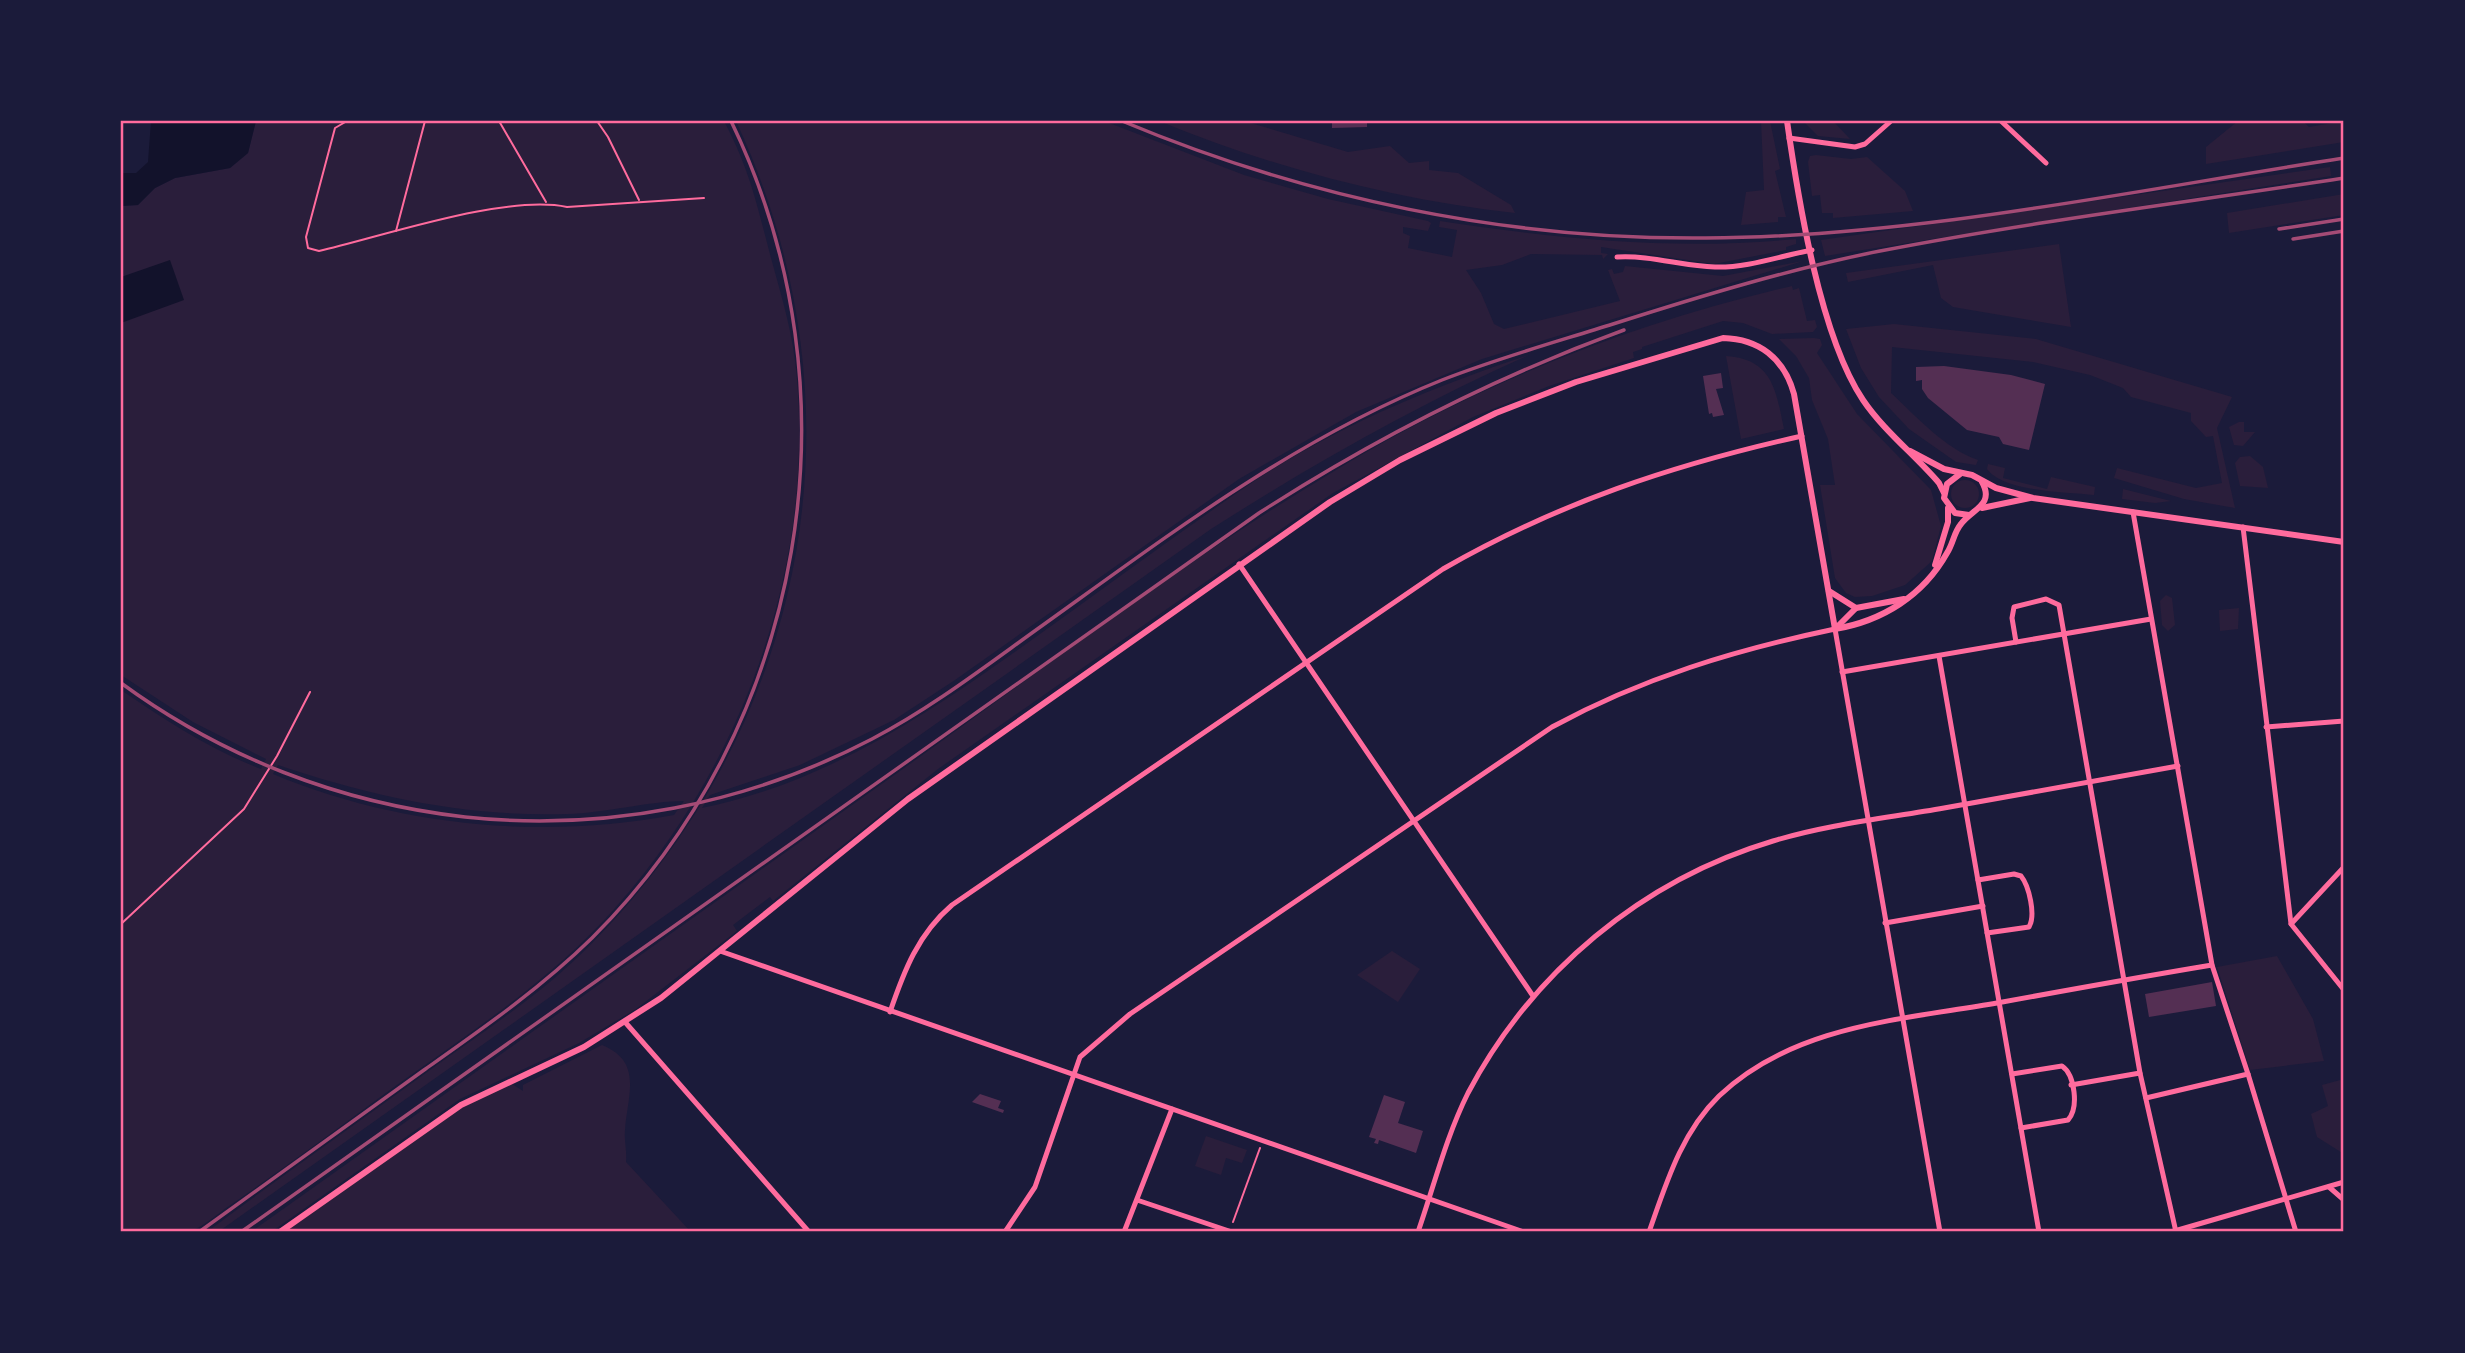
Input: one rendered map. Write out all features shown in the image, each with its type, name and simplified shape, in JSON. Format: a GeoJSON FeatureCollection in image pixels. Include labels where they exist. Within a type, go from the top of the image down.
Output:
{"type":"FeatureCollection","features":[{"type":"Feature","properties":{"kind":"street"},"geometry":{"type":"LineString","coordinates":[[1787,121],[1812,250],[1835,342],[1847,373],[1870,409],[1939,483],[1944,493],[1948,506],[1948,522],[1935,569]]}},
{"type":"Feature","properties":{"kind":"street"},"geometry":{"type":"LineString","coordinates":[[1789,138],[1855,147],[1865,144],[1891,121]]}},
{"type":"Feature","properties":{"kind":"street"},"geometry":{"type":"LineString","coordinates":[[2001,121],[2046,163]]}},
{"type":"Feature","properties":{"kind":"street"},"geometry":{"type":"LineString","coordinates":[[1617,257],[1650,257],[1717,267],[1738,266],[1812,250]]}},
{"type":"Feature","properties":{"kind":"street"},"geometry":{"type":"LineString","coordinates":[[280,1232],[461,1105],[538,1070],[625,1023],[720,951],[908,799],[1330,502],[1455,431],[1576,382],[1723,338],[1761,347],[1775,358],[1792,387],[1940,1232]]}},
{"type":"Feature","properties":{"kind":"street"},"geometry":{"type":"LineString","coordinates":[[890,1012],[915,949],[944,911],[1443,569],[1563,508],[1660,472],[1802,436]]}},
{"type":"Feature","properties":{"kind":"street"},"geometry":{"type":"LineString","coordinates":[[1910,451],[1944,469],[2033,498],[2344,542]]}},
{"type":"Feature","properties":{"kind":"street"},"geometry":{"type":"LineString","coordinates":[[1944,493],[1950,480],[1962,473]]}},
{"type":"Feature","properties":{"kind":"street"},"geometry":{"type":"LineString","coordinates":[[1005,1232],[1035,1187],[1072,1075],[1083,1053],[1130,1014],[1536,736],[1608,698],[1717,656],[1877,619],[1906,599],[1947,554],[1961,523],[1980,508],[1986,497],[1980,480]]}},
{"type":"Feature","properties":{"kind":"street"},"geometry":{"type":"LineString","coordinates":[[1980,508],[2000,502],[2033,498]]}},
{"type":"Feature","properties":{"kind":"street"},"geometry":{"type":"LineString","coordinates":[[1948,506],[1959,515],[1973,514]]}},
{"type":"Feature","properties":{"kind":"street"},"geometry":{"type":"LineString","coordinates":[[2133,512],[2212,965],[2296,1232]]}},
{"type":"Feature","properties":{"kind":"street"},"geometry":{"type":"LineString","coordinates":[[2243,527],[2291,924],[2344,990]]}},
{"type":"Feature","properties":{"kind":"street"},"geometry":{"type":"LineString","coordinates":[[1239,564],[1533,996]]}},
{"type":"Feature","properties":{"kind":"street"},"geometry":{"type":"LineString","coordinates":[[1829,591],[1856,608]]}},
{"type":"Feature","properties":{"kind":"street"},"geometry":{"type":"LineString","coordinates":[[1835,629],[1856,608],[1906,599]]}},
{"type":"Feature","properties":{"kind":"street"},"geometry":{"type":"LineString","coordinates":[[2015,642],[2012,611],[2025,602],[2046,599],[2056,603],[2064,634],[2140,1073],[2174,1232],[2344,1182]]}},
{"type":"Feature","properties":{"kind":"street"},"geometry":{"type":"LineString","coordinates":[[1842,672],[2151,619]]}},
{"type":"Feature","properties":{"kind":"street"},"geometry":{"type":"LineString","coordinates":[[1940,656],[2039,1232]]}},
{"type":"Feature","properties":{"kind":"street"},"geometry":{"type":"LineString","coordinates":[[2266,727],[2344,721]]}},
{"type":"Feature","properties":{"kind":"street"},"geometry":{"type":"LineString","coordinates":[[1418,1232],[1468,1095],[1496,1045],[1533,996],[1574,955],[1622,915],[1698,870],[1783,838],[2178,766]]}},
{"type":"Feature","properties":{"kind":"street"},"geometry":{"type":"LineString","coordinates":[[2291,924],[2344,867]]}},
{"type":"Feature","properties":{"kind":"street"},"geometry":{"type":"LineString","coordinates":[[1978,880],[2014,874],[2021,876],[2026,885],[2032,915],[2029,927],[1987,933]]}},
{"type":"Feature","properties":{"kind":"street"},"geometry":{"type":"LineString","coordinates":[[1885,923],[1983,906]]}},
{"type":"Feature","properties":{"kind":"street"},"geometry":{"type":"LineString","coordinates":[[720,951],[1524,1232]]}},
{"type":"Feature","properties":{"kind":"street"},"geometry":{"type":"LineString","coordinates":[[1649,1232],[1673,1163],[1714,1102],[1738,1080],[1766,1061],[1806,1041],[1852,1028],[2212,965]]}},
{"type":"Feature","properties":{"kind":"street"},"geometry":{"type":"LineString","coordinates":[[625,1023],[809,1232]]}},
{"type":"Feature","properties":{"kind":"street"},"geometry":{"type":"LineString","coordinates":[[2012,1074],[2059,1066],[2067,1070],[2071,1085],[2074,1108],[2068,1120],[2021,1128]]}},
{"type":"Feature","properties":{"kind":"street"},"geometry":{"type":"LineString","coordinates":[[2071,1085],[2140,1073]]}},
{"type":"Feature","properties":{"kind":"street"},"geometry":{"type":"LineString","coordinates":[[2146,1098],[2248,1074]]}},
{"type":"Feature","properties":{"kind":"street"},"geometry":{"type":"LineString","coordinates":[[1124,1232],[1172,1109]]}},
{"type":"Feature","properties":{"kind":"street"},"geometry":{"type":"LineString","coordinates":[[2329,1187],[2344,1200]]}},
{"type":"Feature","properties":{"kind":"street"},"geometry":{"type":"LineString","coordinates":[[1137,1200],[1231,1232]]}},
{"type":"Feature","properties":{"kind":"path"},"geometry":{"type":"LineString","coordinates":[[347,121],[335,128],[306,237],[308,248],[318,251],[486,210],[546,202],[567,207],[704,198]]}},
{"type":"Feature","properties":{"kind":"path"},"geometry":{"type":"LineString","coordinates":[[395,233],[425,121]]}},
{"type":"Feature","properties":{"kind":"path"},"geometry":{"type":"LineString","coordinates":[[499,121],[546,202]]}},
{"type":"Feature","properties":{"kind":"path"},"geometry":{"type":"LineString","coordinates":[[597,121],[608,137],[639,201]]}},
{"type":"Feature","properties":{"kind":"path"},"geometry":{"type":"LineString","coordinates":[[121,924],[244,809],[277,756],[310,692]]}},
{"type":"Feature","properties":{"kind":"path"},"geometry":{"type":"LineString","coordinates":[[1231,1232],[1263,1140]]}},
{"type":"Feature","properties":{"kind":"shaded area"},"geometry":{"type":"Polygon","coordinates":[[[151,121],[256,121],[248,153],[230,168],[175,178],[155,188],[138,205],[121,206],[121,173],[136,173],[148,162],[151,121]]]}},
{"type":"Feature","properties":{"kind":"shaded area"},"geometry":{"type":"Polygon","coordinates":[[[256,121],[724,121],[752,188],[793,348],[797,379],[799,451],[793,523],[780,593],[760,662],[733,728],[699,792],[660,852],[615,908],[534,985],[203,1225],[178,1233],[121,1232],[121,690],[224,753],[261,769],[266,759],[193,722],[121,675],[121,206],[138,205],[155,188],[175,178],[230,168],[248,153],[256,121]],[[278,765],[273,774],[320,792],[369,806],[470,823],[522,827],[624,823],[674,815],[684,801],[567,814],[493,812],[421,803],[349,787],[278,765]]]}},
{"type":"Feature","properties":{"kind":"shaded area"},"geometry":{"type":"Polygon","coordinates":[[[736,121],[1104,121],[1244,175],[1328,199],[1428,221],[1431,223],[1428,231],[1403,227],[1403,233],[1410,236],[1408,248],[1452,257],[1457,230],[1439,227],[1440,221],[1618,241],[1706,244],[1796,239],[1796,244],[1786,247],[1786,250],[1714,264],[1601,247],[1601,253],[1608,254],[1603,259],[1602,255],[1531,254],[1502,265],[1466,270],[1481,293],[1494,324],[1504,329],[1620,301],[1608,270],[1612,269],[1614,274],[1623,272],[1625,266],[1723,276],[1803,261],[1482,359],[1356,412],[1239,479],[955,680],[894,720],[800,765],[710,795],[702,808],[747,797],[790,782],[873,743],[950,696],[1291,458],[1323,440],[1424,393],[1529,355],[1366,436],[1211,529],[218,1232],[207,1232],[506,1016],[578,957],[656,869],[719,774],[765,671],[794,565],[806,454],[801,343],[777,231],[736,121]]]}},
{"type":"Feature","properties":{"kind":"shaded area"},"geometry":{"type":"Polygon","coordinates":[[[1159,121],[1244,121],[1348,152],[1390,146],[1409,163],[1429,161],[1429,170],[1458,173],[1511,205],[1515,213],[1424,200],[1334,179],[1245,153],[1159,121]]]}},
{"type":"Feature","properties":{"kind":"shaded area"},"geometry":{"type":"Polygon","coordinates":[[[1761,121],[1770,121],[1780,169],[1775,171],[1786,217],[1778,217],[1778,222],[1741,225],[1746,192],[1764,190],[1761,121]]]}},
{"type":"Feature","properties":{"kind":"shaded area"},"geometry":{"type":"Polygon","coordinates":[[[1803,121],[1833,121],[1850,139],[1818,136],[1803,121]]]}},
{"type":"Feature","properties":{"kind":"shaded area"},"geometry":{"type":"Polygon","coordinates":[[[2238,121],[2303,121],[2309,127],[2344,121],[2344,142],[2206,164],[2206,147],[2238,121]]]}},
{"type":"Feature","properties":{"kind":"shaded area"},"geometry":{"type":"Polygon","coordinates":[[[1810,156],[1851,159],[1867,157],[1905,191],[1913,211],[1833,218],[1833,213],[1822,213],[1820,195],[1812,196],[1808,162],[1810,156]]]}},
{"type":"Feature","properties":{"kind":"shaded area"},"geometry":{"type":"Polygon","coordinates":[[[2330,167],[2331,176],[1825,256],[1821,240],[2330,167]]]}},
{"type":"Feature","properties":{"kind":"shaded area"},"geometry":{"type":"Polygon","coordinates":[[[2344,194],[2344,215],[2229,233],[2227,213],[2344,194]]]}},
{"type":"Feature","properties":{"kind":"shaded area"},"geometry":{"type":"Polygon","coordinates":[[[2059,244],[2071,327],[1953,307],[1941,298],[1933,265],[1848,282],[1846,273],[2059,244]]]}},
{"type":"Feature","properties":{"kind":"shaded area"},"geometry":{"type":"Polygon","coordinates":[[[170,260],[184,300],[121,323],[121,277],[170,260]]]}},
{"type":"Feature","properties":{"kind":"shaded area"},"geometry":{"type":"Polygon","coordinates":[[[1792,286],[1793,290],[1799,288],[1807,321],[1815,320],[1817,327],[1813,332],[1772,334],[1743,323],[1723,321],[1642,347],[1633,352],[1634,358],[1549,386],[1473,417],[1333,493],[938,769],[773,901],[770,897],[733,925],[737,931],[636,1009],[579,1043],[460,1099],[271,1232],[251,1232],[1141,598],[1327,475],[1438,413],[1536,368],[1637,330],[1792,286]]]}},
{"type":"Feature","properties":{"kind":"shaded area"},"geometry":{"type":"Polygon","coordinates":[[[1894,324],[2036,339],[2232,397],[2217,428],[2235,508],[2184,499],[2114,478],[2117,468],[2196,488],[2222,483],[2213,436],[2206,437],[2191,421],[2191,413],[2131,397],[2123,388],[2090,375],[2033,362],[1892,347],[1891,393],[1942,440],[1978,460],[1976,465],[1956,462],[1909,429],[1879,397],[1861,368],[1846,329],[1894,324]]]}},
{"type":"Feature","properties":{"kind":"shaded area"},"geometry":{"type":"Polygon","coordinates":[[[1779,339],[1820,339],[1822,345],[1817,353],[1857,414],[1931,490],[1941,526],[1932,561],[1905,585],[1872,596],[1855,597],[1846,593],[1835,578],[1820,485],[1835,485],[1828,439],[1812,400],[1809,378],[1796,356],[1779,339]]]}},
{"type":"Feature","properties":{"kind":"shaded area"},"geometry":{"type":"Polygon","coordinates":[[[1726,356],[1742,358],[1763,370],[1775,390],[1784,429],[1741,439],[1726,356]]]}},
{"type":"Feature","properties":{"kind":"shaded area"},"geometry":{"type":"Polygon","coordinates":[[[2244,422],[2244,432],[2255,432],[2243,446],[2234,445],[2229,427],[2244,422]]]}},
{"type":"Feature","properties":{"kind":"shaded area"},"geometry":{"type":"Polygon","coordinates":[[[2250,456],[2263,467],[2268,488],[2240,486],[2235,463],[2240,457],[2250,456]]]}},
{"type":"Feature","properties":{"kind":"shaded area"},"geometry":{"type":"Polygon","coordinates":[[[1988,464],[2005,468],[2003,478],[2047,489],[2051,477],[2095,487],[2094,495],[2021,487],[1995,477],[1987,469],[1988,464]]]}},
{"type":"Feature","properties":{"kind":"shaded area"},"geometry":{"type":"Polygon","coordinates":[[[1965,480],[1975,484],[1979,494],[1975,504],[1965,508],[1955,504],[1951,494],[1955,484],[1965,480]]]}},
{"type":"Feature","properties":{"kind":"shaded area"},"geometry":{"type":"Polygon","coordinates":[[[2123,489],[2171,501],[2155,503],[2122,499],[2123,489]]]}},
{"type":"Feature","properties":{"kind":"shaded area"},"geometry":{"type":"Polygon","coordinates":[[[2166,595],[2172,598],[2175,625],[2168,631],[2162,625],[2160,601],[2166,595]]]}},
{"type":"Feature","properties":{"kind":"shaded area"},"geometry":{"type":"Polygon","coordinates":[[[2239,608],[2238,629],[2220,631],[2219,610],[2239,608]]]}},
{"type":"Feature","properties":{"kind":"shaded area"},"geometry":{"type":"Polygon","coordinates":[[[1392,951],[1420,969],[1398,1002],[1357,975],[1392,951]]]}},
{"type":"Feature","properties":{"kind":"shaded area"},"geometry":{"type":"Polygon","coordinates":[[[2277,956],[2313,1019],[2324,1061],[2250,1070],[2217,967],[2277,956]]]}},
{"type":"Feature","properties":{"kind":"shaded area"},"geometry":{"type":"Polygon","coordinates":[[[602,1045],[615,1052],[628,1070],[630,1093],[625,1134],[626,1162],[691,1232],[280,1232],[433,1124],[509,1082],[523,1091],[523,1085],[602,1045]]]}},
{"type":"Feature","properties":{"kind":"shaded area"},"geometry":{"type":"Polygon","coordinates":[[[2344,1079],[2344,1154],[2317,1137],[2311,1114],[2328,1106],[2322,1085],[2344,1079]]]}},
{"type":"Feature","properties":{"kind":"shaded area"},"geometry":{"type":"Polygon","coordinates":[[[1206,1136],[1247,1150],[1242,1163],[1226,1158],[1221,1175],[1195,1166],[1206,1136]]]}},
{"type":"Feature","properties":{"kind":"building"},"geometry":{"type":"Polygon","coordinates":[[[1332,121],[1367,121],[1367,127],[1332,128],[1332,121]]]}},
{"type":"Feature","properties":{"kind":"building"},"geometry":{"type":"Polygon","coordinates":[[[1944,366],[2011,375],[2045,384],[2029,450],[2003,444],[1999,437],[1967,430],[1928,398],[1922,389],[1922,380],[1916,381],[1916,367],[1944,366]]]}},
{"type":"Feature","properties":{"kind":"building"},"geometry":{"type":"Polygon","coordinates":[[[1721,373],[1723,388],[1716,389],[1724,415],[1713,417],[1712,413],[1709,414],[1703,376],[1721,373]]]}},
{"type":"Feature","properties":{"kind":"building"},"geometry":{"type":"Polygon","coordinates":[[[2212,982],[2216,1006],[2149,1017],[2145,994],[2212,982]]]}},
{"type":"Feature","properties":{"kind":"building"},"geometry":{"type":"Polygon","coordinates":[[[980,1094],[1001,1101],[998,1108],[1004,1110],[1003,1113],[972,1102],[980,1094]]]}},
{"type":"Feature","properties":{"kind":"building"},"geometry":{"type":"Polygon","coordinates":[[[1384,1095],[1405,1102],[1398,1123],[1423,1131],[1416,1153],[1379,1140],[1378,1144],[1374,1143],[1376,1139],[1369,1137],[1384,1095]]]}},
{"type":"Feature","properties":{"kind":"railway"},"geometry":{"type":"LineString","coordinates":[[199,1232],[489,1023],[573,956],[592,938],[665,853],[723,759],[765,658],[791,552],[801,443],[795,333],[772,225],[731,121]]}},
{"type":"Feature","properties":{"kind":"railway"},"geometry":{"type":"LineString","coordinates":[[1122,121],[1263,172],[1408,209],[1482,222],[1631,237],[1785,236],[1865,230],[2026,210],[2344,158]]}},
{"type":"Feature","properties":{"kind":"railway"},"geometry":{"type":"LineString","coordinates":[[121,683],[200,733],[241,754],[328,788],[373,801],[465,817],[518,821],[623,816],[674,808],[776,781],[825,762],[895,727],[959,685],[1186,523],[1285,459],[1388,404],[1463,372],[1712,293],[1846,258],[1996,230],[2344,178]]}},
{"type":"Feature","properties":{"kind":"railway"},"geometry":{"type":"LineString","coordinates":[[2279,229],[2344,219]]}},
{"type":"Feature","properties":{"kind":"railway"},"geometry":{"type":"LineString","coordinates":[[2293,239],[2344,231]]}},
{"type":"Feature","properties":{"kind":"railway"},"geometry":{"type":"LineString","coordinates":[[241,1232],[1259,513],[1346,460],[1436,411],[1529,368],[1624,330]]}}]}
